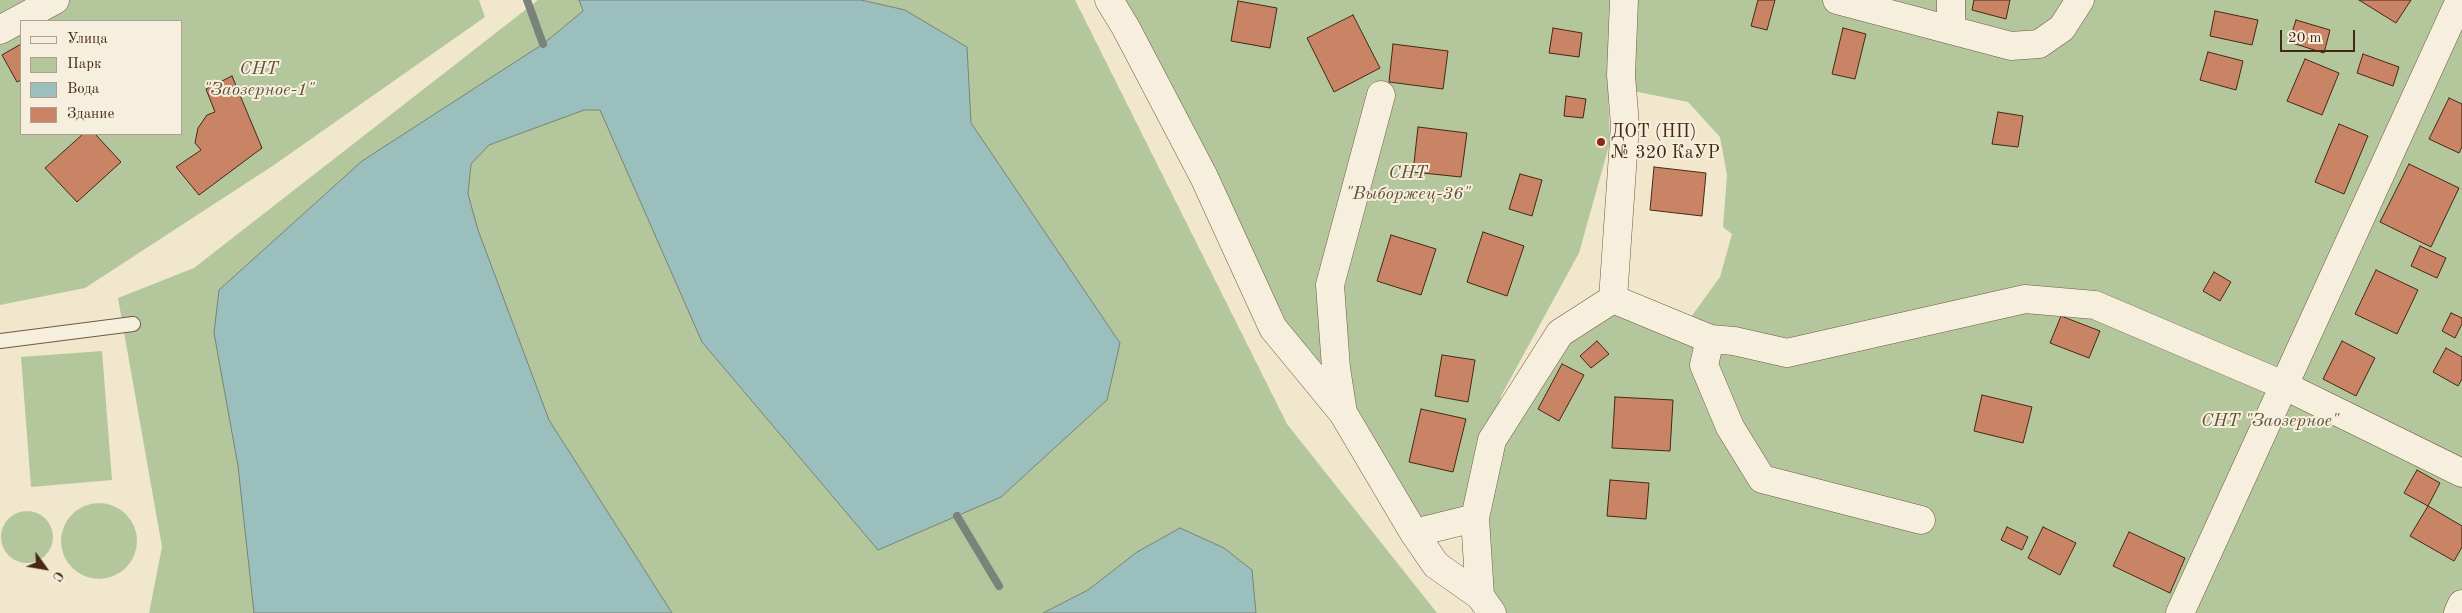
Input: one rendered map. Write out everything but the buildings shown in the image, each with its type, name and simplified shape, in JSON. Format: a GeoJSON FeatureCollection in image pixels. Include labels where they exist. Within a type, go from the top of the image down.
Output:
{"type":"FeatureCollection","features":[{"type":"Feature","properties":{"kind":"street"},"geometry":{"type":"LineString","coordinates":[[0,30],[55,0]]}},
{"type":"Feature","properties":{"kind":"street"},"geometry":{"type":"LineString","coordinates":[[1109,0],[1126,28],[1204,177],[1273,328],[1343,413],[1414,533],[1436,565],[1486,604]]}},
{"type":"Feature","properties":{"kind":"street"},"geometry":{"type":"LineString","coordinates":[[1613,299],[1625,125],[1621,74],[1624,0]]}},
{"type":"Feature","properties":{"kind":"street"},"geometry":{"type":"LineString","coordinates":[[1837,0],[2011,46],[2038,44],[2062,28],[2080,0]]}},
{"type":"Feature","properties":{"kind":"street"},"geometry":{"type":"LineString","coordinates":[[1951,0],[1951,29]]}},
{"type":"Feature","properties":{"kind":"street"},"geometry":{"type":"LineString","coordinates":[[2180,613],[2460,0]]}},
{"type":"Feature","properties":{"kind":"street"},"geometry":{"type":"LineString","coordinates":[[1343,413],[1336,368],[1330,285],[1381,95]]}},
{"type":"Feature","properties":{"kind":"street"},"geometry":{"type":"LineString","coordinates":[[1613,299],[1710,339],[1734,342],[1786,354],[2025,299],[2094,305],[2283,385],[2462,473]]}},
{"type":"Feature","properties":{"kind":"street"},"geometry":{"type":"LineString","coordinates":[[1486,604],[1475,518],[1492,440],[1560,333],[1613,299]]}},
{"type":"Feature","properties":{"kind":"street"},"geometry":{"type":"LineString","coordinates":[[1710,339],[1704,365],[1730,427],[1762,479],[1921,520]]}},
{"type":"Feature","properties":{"kind":"street"},"geometry":{"type":"LineString","coordinates":[[1414,533],[1475,518]]}},
{"type":"Feature","properties":{"kind":"street"},"geometry":{"type":"LineString","coordinates":[[2458,613],[2462,604]]}},
{"type":"Feature","properties":{"kind":"lane"},"geometry":{"type":"LineString","coordinates":[[0,341],[133,324]]}},
{"type":"Feature","properties":{"kind":"green space","name":"СНТ \"Заозерное-1\""},"geometry":{"type":"Polygon","coordinates":[[[0,0],[479,0],[485,17],[274,165],[85,288],[0,305],[0,0]]]}},
{"type":"Feature","properties":{"kind":"green space"},"geometry":{"type":"Polygon","coordinates":[[[538,0],[1075,0],[1287,424],[1437,613],[149,613],[162,547],[118,298],[194,268],[538,0]]]}},
{"type":"Feature","properties":{"kind":"green space"},"geometry":{"type":"Polygon","coordinates":[[[1109,0],[2462,0],[2462,613],[1492,613],[1480,596],[1492,440],[1560,333],[1613,299],[1683,328],[1720,277],[1732,234],[1723,227],[1727,175],[1720,137],[1688,102],[1608,86],[1610,142],[1579,253],[1501,396],[1470,520],[1411,528],[1301,366],[1109,0]]]}},
{"type":"Feature","properties":{"kind":"green space"},"geometry":{"type":"Polygon","coordinates":[[[102,351],[112,480],[31,487],[21,357],[102,351]]]}},
{"type":"Feature","properties":{"kind":"green space"},"geometry":{"type":"Polygon","coordinates":[[[99,503],[113,506],[126,514],[134,527],[137,541],[134,555],[126,568],[113,576],[99,579],[85,576],[72,568],[64,555],[61,541],[64,527],[72,514],[85,506],[99,503]]]}},
{"type":"Feature","properties":{"kind":"green space"},"geometry":{"type":"Polygon","coordinates":[[[27,511],[37,513],[45,519],[51,527],[53,537],[51,547],[45,555],[37,561],[27,563],[17,561],[9,555],[3,547],[1,537],[3,527],[9,519],[17,513],[27,511]]]}},
{"type":"Feature","properties":{"kind":"water"},"geometry":{"type":"Polygon","coordinates":[[[579,0],[861,0],[905,10],[967,47],[971,123],[1120,343],[1107,400],[1001,497],[878,550],[702,342],[600,110],[584,110],[489,145],[471,164],[468,194],[478,230],[549,420],[672,613],[254,613],[238,466],[214,333],[219,290],[362,161],[543,44],[583,11],[579,0]]]}},
{"type":"Feature","properties":{"kind":"water"},"geometry":{"type":"Polygon","coordinates":[[[1180,528],[1224,548],[1252,570],[1256,613],[1043,613],[1088,590],[1137,552],[1180,528]]]}},
{"type":"Feature","properties":{"kind":"waterway"},"geometry":{"type":"LineString","coordinates":[[527,0],[543,44]]}},
{"type":"Feature","properties":{"kind":"waterway"},"geometry":{"type":"LineString","coordinates":[[957,516],[999,586]]}},
{"type":"Feature","properties":{"kind":"place","name":"ДОТ (НП) № 320 КаУР"},"geometry":{"type":"Point","coordinates":[1601,142]}},
{"type":"Feature","properties":{"kind":"park label","name":"СНТ \"Выборжец-36\""},"geometry":{"type":"Point","coordinates":[1408,183]}},
{"type":"Feature","properties":{"kind":"park label","name":"СНТ \"Заозерное\""},"geometry":{"type":"Point","coordinates":[2270,421]}}]}
